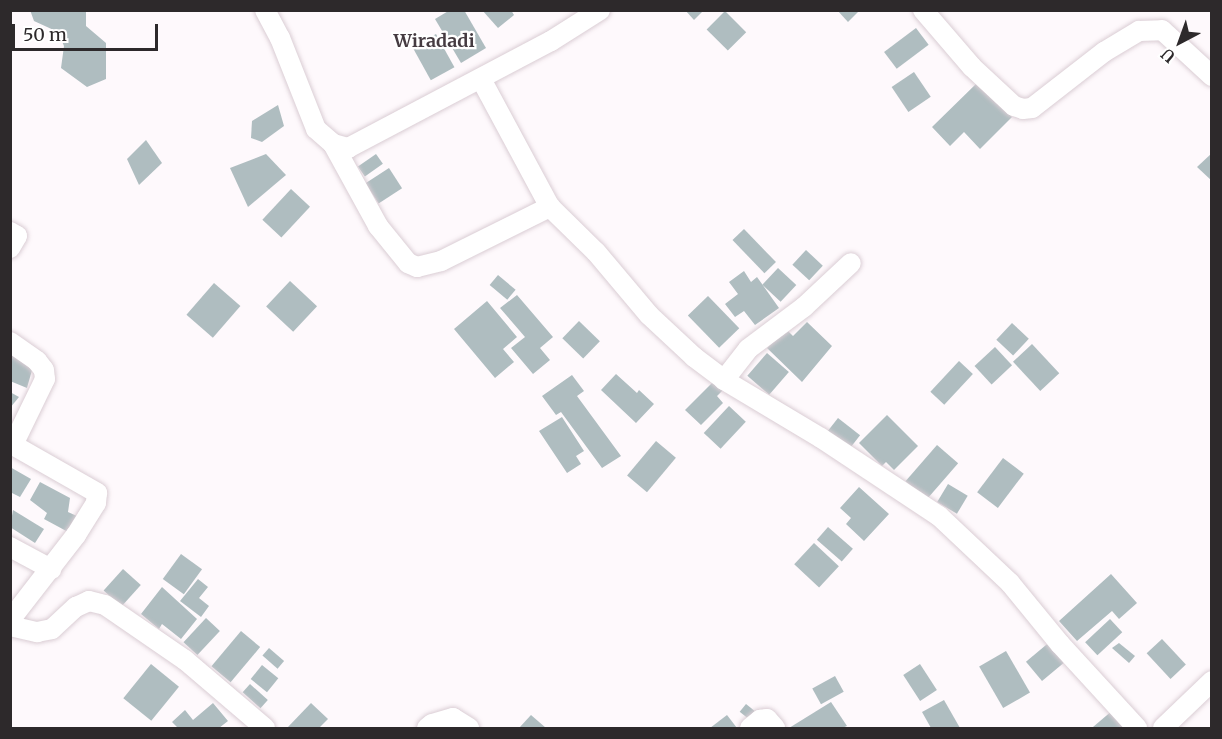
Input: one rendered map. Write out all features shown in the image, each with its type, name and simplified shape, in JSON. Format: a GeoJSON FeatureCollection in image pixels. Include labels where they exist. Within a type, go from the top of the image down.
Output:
{"type":"FeatureCollection","features":[{"type":"Feature","properties":{"kind":"street"},"geometry":{"type":"LineString","coordinates":[[265,10],[280,38],[316,129],[333,144],[378,226],[408,263],[417,267],[441,261],[550,207]]}},
{"type":"Feature","properties":{"kind":"street"},"geometry":{"type":"LineString","coordinates":[[333,144],[352,146],[481,79],[600,10]]}},
{"type":"Feature","properties":{"kind":"street"},"geometry":{"type":"LineString","coordinates":[[923,10],[972,68],[1014,106],[1023,110],[1032,108],[1104,52],[1139,30],[1162,30],[1212,76]]}},
{"type":"Feature","properties":{"kind":"street"},"geometry":{"type":"LineString","coordinates":[[481,79],[550,207],[596,252],[649,315],[694,357],[724,380],[785,415],[939,516],[1010,583],[1060,644],[1137,729]]}},
{"type":"Feature","properties":{"kind":"street"},"geometry":{"type":"LineString","coordinates":[[10,232],[17,236],[10,248]]}},
{"type":"Feature","properties":{"kind":"street"},"geometry":{"type":"LineString","coordinates":[[724,380],[748,349],[804,307],[852,263]]}},
{"type":"Feature","properties":{"kind":"street"},"geometry":{"type":"LineString","coordinates":[[10,342],[37,361],[44,370],[45,379],[12,444],[98,493],[96,502],[51,569],[10,620]]}},
{"type":"Feature","properties":{"kind":"street"},"geometry":{"type":"LineString","coordinates":[[10,547],[51,569]]}},
{"type":"Feature","properties":{"kind":"street"},"geometry":{"type":"LineString","coordinates":[[10,626],[37,632],[52,629],[76,607],[89,600],[105,605],[184,660],[265,729]]}},
{"type":"Feature","properties":{"kind":"street"},"geometry":{"type":"LineString","coordinates":[[1162,729],[1212,681]]}},
{"type":"Feature","properties":{"kind":"street"},"geometry":{"type":"LineString","coordinates":[[427,729],[432,724],[453,718],[469,729]]}},
{"type":"Feature","properties":{"kind":"street"},"geometry":{"type":"LineString","coordinates":[[750,729],[759,720],[767,719],[775,729]]}},
{"type":"Feature","properties":{"kind":"building"},"geometry":{"type":"Polygon","coordinates":[[[30,10],[86,10],[86,26],[106,43],[106,79],[87,87],[61,68],[64,46],[58,32],[34,21],[30,10]]]}},
{"type":"Feature","properties":{"kind":"building"},"geometry":{"type":"Polygon","coordinates":[[[450,10],[464,10],[486,48],[461,63],[435,19],[450,10]]]}},
{"type":"Feature","properties":{"kind":"building"},"geometry":{"type":"Polygon","coordinates":[[[482,10],[511,10],[514,15],[498,28],[482,10]]]}},
{"type":"Feature","properties":{"kind":"building"},"geometry":{"type":"Polygon","coordinates":[[[685,10],[704,10],[694,20],[685,10]]]}},
{"type":"Feature","properties":{"kind":"building"},"geometry":{"type":"Polygon","coordinates":[[[837,10],[860,10],[848,22],[837,10]]]}},
{"type":"Feature","properties":{"kind":"building"},"geometry":{"type":"Polygon","coordinates":[[[725,11],[746,32],[728,51],[707,29],[725,11]]]}},
{"type":"Feature","properties":{"kind":"building"},"geometry":{"type":"Polygon","coordinates":[[[916,28],[929,45],[897,69],[884,52],[916,28]]]}},
{"type":"Feature","properties":{"kind":"building"},"geometry":{"type":"Polygon","coordinates":[[[436,34],[454,67],[431,80],[412,47],[436,34]]]}},
{"type":"Feature","properties":{"kind":"building"},"geometry":{"type":"Polygon","coordinates":[[[914,72],[931,97],[908,112],[892,87],[914,72]]]}},
{"type":"Feature","properties":{"kind":"building"},"geometry":{"type":"Polygon","coordinates":[[[978,82],[1012,117],[980,149],[964,132],[950,146],[932,127],[978,82]]]}},
{"type":"Feature","properties":{"kind":"building"},"geometry":{"type":"Polygon","coordinates":[[[278,105],[284,126],[262,142],[251,138],[252,121],[278,105]]]}},
{"type":"Feature","properties":{"kind":"building"},"geometry":{"type":"Polygon","coordinates":[[[146,140],[162,163],[139,185],[127,159],[146,140]]]}},
{"type":"Feature","properties":{"kind":"building"},"geometry":{"type":"Polygon","coordinates":[[[1212,153],[1212,181],[1197,167],[1212,153]]]}},
{"type":"Feature","properties":{"kind":"building"},"geometry":{"type":"Polygon","coordinates":[[[266,154],[286,175],[248,207],[230,168],[266,154]]]}},
{"type":"Feature","properties":{"kind":"building"},"geometry":{"type":"Polygon","coordinates":[[[376,154],[383,164],[365,176],[358,167],[376,154]]]}},
{"type":"Feature","properties":{"kind":"building"},"geometry":{"type":"Polygon","coordinates":[[[389,168],[402,188],[379,203],[366,183],[389,168]]]}},
{"type":"Feature","properties":{"kind":"building"},"geometry":{"type":"Polygon","coordinates":[[[291,189],[310,207],[281,237],[262,220],[291,189]]]}},
{"type":"Feature","properties":{"kind":"building"},"geometry":{"type":"Polygon","coordinates":[[[744,229],[776,262],[764,273],[732,240],[744,229]]]}},
{"type":"Feature","properties":{"kind":"building"},"geometry":{"type":"Polygon","coordinates":[[[806,250],[823,266],[809,280],[792,265],[806,250]]]}},
{"type":"Feature","properties":{"kind":"building"},"geometry":{"type":"Polygon","coordinates":[[[778,268],[796,285],[781,302],[762,285],[778,268]]]}},
{"type":"Feature","properties":{"kind":"building"},"geometry":{"type":"Polygon","coordinates":[[[744,271],[751,282],[757,277],[779,308],[755,325],[744,311],[735,317],[725,304],[738,294],[729,282],[744,271]]]}},
{"type":"Feature","properties":{"kind":"building"},"geometry":{"type":"Polygon","coordinates":[[[498,275],[516,290],[507,300],[490,285],[498,275]]]}},
{"type":"Feature","properties":{"kind":"building"},"geometry":{"type":"Polygon","coordinates":[[[290,281],[317,306],[293,332],[266,307],[290,281]]]}},
{"type":"Feature","properties":{"kind":"building"},"geometry":{"type":"Polygon","coordinates":[[[214,283],[240,306],[213,338],[186,315],[214,283]]]}},
{"type":"Feature","properties":{"kind":"building"},"geometry":{"type":"Polygon","coordinates":[[[517,295],[553,337],[540,348],[550,360],[533,374],[511,348],[525,337],[500,308],[517,295]]]}},
{"type":"Feature","properties":{"kind":"building"},"geometry":{"type":"Polygon","coordinates":[[[708,296],[739,328],[719,348],[688,315],[708,296]]]}},
{"type":"Feature","properties":{"kind":"building"},"geometry":{"type":"Polygon","coordinates":[[[487,301],[517,337],[503,349],[514,362],[495,378],[454,329],[487,301]]]}},
{"type":"Feature","properties":{"kind":"building"},"geometry":{"type":"Polygon","coordinates":[[[579,321],[600,341],[583,358],[562,338],[579,321]]]}},
{"type":"Feature","properties":{"kind":"building"},"geometry":{"type":"Polygon","coordinates":[[[807,322],[832,346],[802,382],[767,348],[786,329],[793,336],[807,322]]]}},
{"type":"Feature","properties":{"kind":"building"},"geometry":{"type":"Polygon","coordinates":[[[1012,323],[1029,339],[1013,356],[996,340],[1012,323]]]}},
{"type":"Feature","properties":{"kind":"building"},"geometry":{"type":"Polygon","coordinates":[[[1032,344],[1059,373],[1040,391],[1013,362],[1032,344]]]}},
{"type":"Feature","properties":{"kind":"building"},"geometry":{"type":"Polygon","coordinates":[[[995,347],[1012,365],[992,384],[975,366],[995,347]]]}},
{"type":"Feature","properties":{"kind":"building"},"geometry":{"type":"Polygon","coordinates":[[[10,351],[34,363],[27,388],[10,381],[10,351]]]}},
{"type":"Feature","properties":{"kind":"building"},"geometry":{"type":"Polygon","coordinates":[[[767,353],[789,372],[769,395],[747,376],[767,353]]]}},
{"type":"Feature","properties":{"kind":"building"},"geometry":{"type":"Polygon","coordinates":[[[959,361],[973,374],[944,405],[930,392],[959,361]]]}},
{"type":"Feature","properties":{"kind":"building"},"geometry":{"type":"Polygon","coordinates":[[[616,374],[637,393],[639,390],[654,404],[636,423],[601,390],[616,374]]]}},
{"type":"Feature","properties":{"kind":"building"},"geometry":{"type":"Polygon","coordinates":[[[572,375],[584,391],[577,396],[621,456],[602,468],[561,412],[556,415],[542,396],[572,375]]]}},
{"type":"Feature","properties":{"kind":"building"},"geometry":{"type":"Polygon","coordinates":[[[714,381],[723,390],[717,396],[723,403],[701,425],[685,410],[714,381]]]}},
{"type":"Feature","properties":{"kind":"building"},"geometry":{"type":"Polygon","coordinates":[[[10,392],[19,397],[10,408],[10,392]]]}},
{"type":"Feature","properties":{"kind":"building"},"geometry":{"type":"Polygon","coordinates":[[[729,406],[746,422],[721,449],[704,433],[729,406]]]}},
{"type":"Feature","properties":{"kind":"building"},"geometry":{"type":"Polygon","coordinates":[[[887,415],[918,446],[894,470],[886,462],[882,466],[859,443],[887,415]]]}},
{"type":"Feature","properties":{"kind":"building"},"geometry":{"type":"Polygon","coordinates":[[[562,417],[584,451],[576,456],[581,464],[567,473],[539,431],[562,417]]]}},
{"type":"Feature","properties":{"kind":"building"},"geometry":{"type":"Polygon","coordinates":[[[838,418],[860,435],[848,451],[826,434],[838,418]]]}},
{"type":"Feature","properties":{"kind":"building"},"geometry":{"type":"Polygon","coordinates":[[[656,441],[676,458],[647,492],[627,475],[656,441]]]}},
{"type":"Feature","properties":{"kind":"building"},"geometry":{"type":"Polygon","coordinates":[[[937,445],[958,463],[927,500],[906,481],[937,445]]]}},
{"type":"Feature","properties":{"kind":"building"},"geometry":{"type":"Polygon","coordinates":[[[1003,458],[1024,474],[998,508],[977,492],[1003,458]]]}},
{"type":"Feature","properties":{"kind":"building"},"geometry":{"type":"Polygon","coordinates":[[[10,467],[31,479],[20,497],[10,492],[10,467]]]}},
{"type":"Feature","properties":{"kind":"building"},"geometry":{"type":"Polygon","coordinates":[[[40,482],[70,498],[68,512],[79,517],[70,533],[44,519],[47,513],[30,500],[40,482]]]}},
{"type":"Feature","properties":{"kind":"building"},"geometry":{"type":"Polygon","coordinates":[[[948,484],[968,496],[957,514],[937,502],[948,484]]]}},
{"type":"Feature","properties":{"kind":"building"},"geometry":{"type":"Polygon","coordinates":[[[859,487],[889,514],[864,541],[846,524],[851,518],[840,508],[859,487]]]}},
{"type":"Feature","properties":{"kind":"building"},"geometry":{"type":"Polygon","coordinates":[[[13,510],[44,529],[35,543],[10,527],[13,510]]]}},
{"type":"Feature","properties":{"kind":"building"},"geometry":{"type":"Polygon","coordinates":[[[828,527],[853,549],[842,561],[817,540],[828,527]]]}},
{"type":"Feature","properties":{"kind":"building"},"geometry":{"type":"Polygon","coordinates":[[[814,543],[839,566],[819,587],[794,564],[814,543]]]}},
{"type":"Feature","properties":{"kind":"building"},"geometry":{"type":"Polygon","coordinates":[[[181,554],[202,569],[184,594],[163,579],[181,554]]]}},
{"type":"Feature","properties":{"kind":"building"},"geometry":{"type":"Polygon","coordinates":[[[123,569],[141,585],[121,607],[104,591],[123,569]]]}},
{"type":"Feature","properties":{"kind":"building"},"geometry":{"type":"Polygon","coordinates":[[[1111,574],[1137,603],[1119,619],[1112,611],[1077,641],[1059,621],[1111,574]]]}},
{"type":"Feature","properties":{"kind":"building"},"geometry":{"type":"Polygon","coordinates":[[[198,579],[208,587],[199,598],[209,606],[201,617],[180,601],[198,579]]]}},
{"type":"Feature","properties":{"kind":"building"},"geometry":{"type":"Polygon","coordinates":[[[162,587],[197,619],[181,639],[162,624],[159,629],[141,614],[162,587]]]}},
{"type":"Feature","properties":{"kind":"building"},"geometry":{"type":"Polygon","coordinates":[[[206,618],[220,631],[197,655],[183,642],[206,618]]]}},
{"type":"Feature","properties":{"kind":"building"},"geometry":{"type":"Polygon","coordinates":[[[1110,619],[1122,632],[1097,655],[1085,642],[1110,619]]]}},
{"type":"Feature","properties":{"kind":"building"},"geometry":{"type":"Polygon","coordinates":[[[241,631],[260,647],[231,682],[211,666],[241,631]]]}},
{"type":"Feature","properties":{"kind":"building"},"geometry":{"type":"Polygon","coordinates":[[[1162,639],[1186,665],[1171,679],[1147,653],[1162,639]]]}},
{"type":"Feature","properties":{"kind":"building"},"geometry":{"type":"Polygon","coordinates":[[[1052,640],[1068,659],[1042,681],[1026,662],[1052,640]]]}},
{"type":"Feature","properties":{"kind":"building"},"geometry":{"type":"Polygon","coordinates":[[[1119,643],[1135,656],[1129,663],[1112,648],[1119,643]]]}},
{"type":"Feature","properties":{"kind":"building"},"geometry":{"type":"Polygon","coordinates":[[[269,648],[284,661],[278,669],[262,656],[269,648]]]}},
{"type":"Feature","properties":{"kind":"building"},"geometry":{"type":"Polygon","coordinates":[[[1006,651],[1030,693],[1003,708],[979,666],[1006,651]]]}},
{"type":"Feature","properties":{"kind":"building"},"geometry":{"type":"Polygon","coordinates":[[[151,664],[179,687],[151,721],[123,698],[151,664]]]}},
{"type":"Feature","properties":{"kind":"building"},"geometry":{"type":"Polygon","coordinates":[[[920,664],[937,690],[920,701],[903,675],[920,664]]]}},
{"type":"Feature","properties":{"kind":"building"},"geometry":{"type":"Polygon","coordinates":[[[262,665],[278,678],[267,692],[251,679],[262,665]]]}},
{"type":"Feature","properties":{"kind":"building"},"geometry":{"type":"Polygon","coordinates":[[[835,676],[844,692],[821,704],[812,689],[835,676]]]}},
{"type":"Feature","properties":{"kind":"building"},"geometry":{"type":"Polygon","coordinates":[[[250,684],[268,700],[260,708],[243,692],[250,684]]]}},
{"type":"Feature","properties":{"kind":"building"},"geometry":{"type":"Polygon","coordinates":[[[944,700],[960,728],[931,728],[922,712],[944,700]]]}},
{"type":"Feature","properties":{"kind":"building"},"geometry":{"type":"Polygon","coordinates":[[[831,702],[847,726],[842,728],[789,728],[831,702]]]}},
{"type":"Feature","properties":{"kind":"building"},"geometry":{"type":"Polygon","coordinates":[[[213,703],[228,721],[219,728],[178,728],[172,722],[185,710],[193,720],[213,703]]]}},
{"type":"Feature","properties":{"kind":"building"},"geometry":{"type":"Polygon","coordinates":[[[311,703],[328,719],[319,728],[287,728],[311,703]]]}},
{"type":"Feature","properties":{"kind":"building"},"geometry":{"type":"Polygon","coordinates":[[[746,704],[757,713],[751,721],[740,712],[746,704]]]}},
{"type":"Feature","properties":{"kind":"building"},"geometry":{"type":"Polygon","coordinates":[[[1113,710],[1129,728],[1093,727],[1113,710]]]}},
{"type":"Feature","properties":{"kind":"building"},"geometry":{"type":"Polygon","coordinates":[[[531,715],[546,728],[519,728],[531,715]]]}},
{"type":"Feature","properties":{"kind":"building"},"geometry":{"type":"Polygon","coordinates":[[[727,715],[737,728],[710,728],[727,715]]]}},
{"type":"Feature","properties":{"kind":"district","name":"Wiradadi"},"geometry":{"type":"Point","coordinates":[434,41]}}]}
